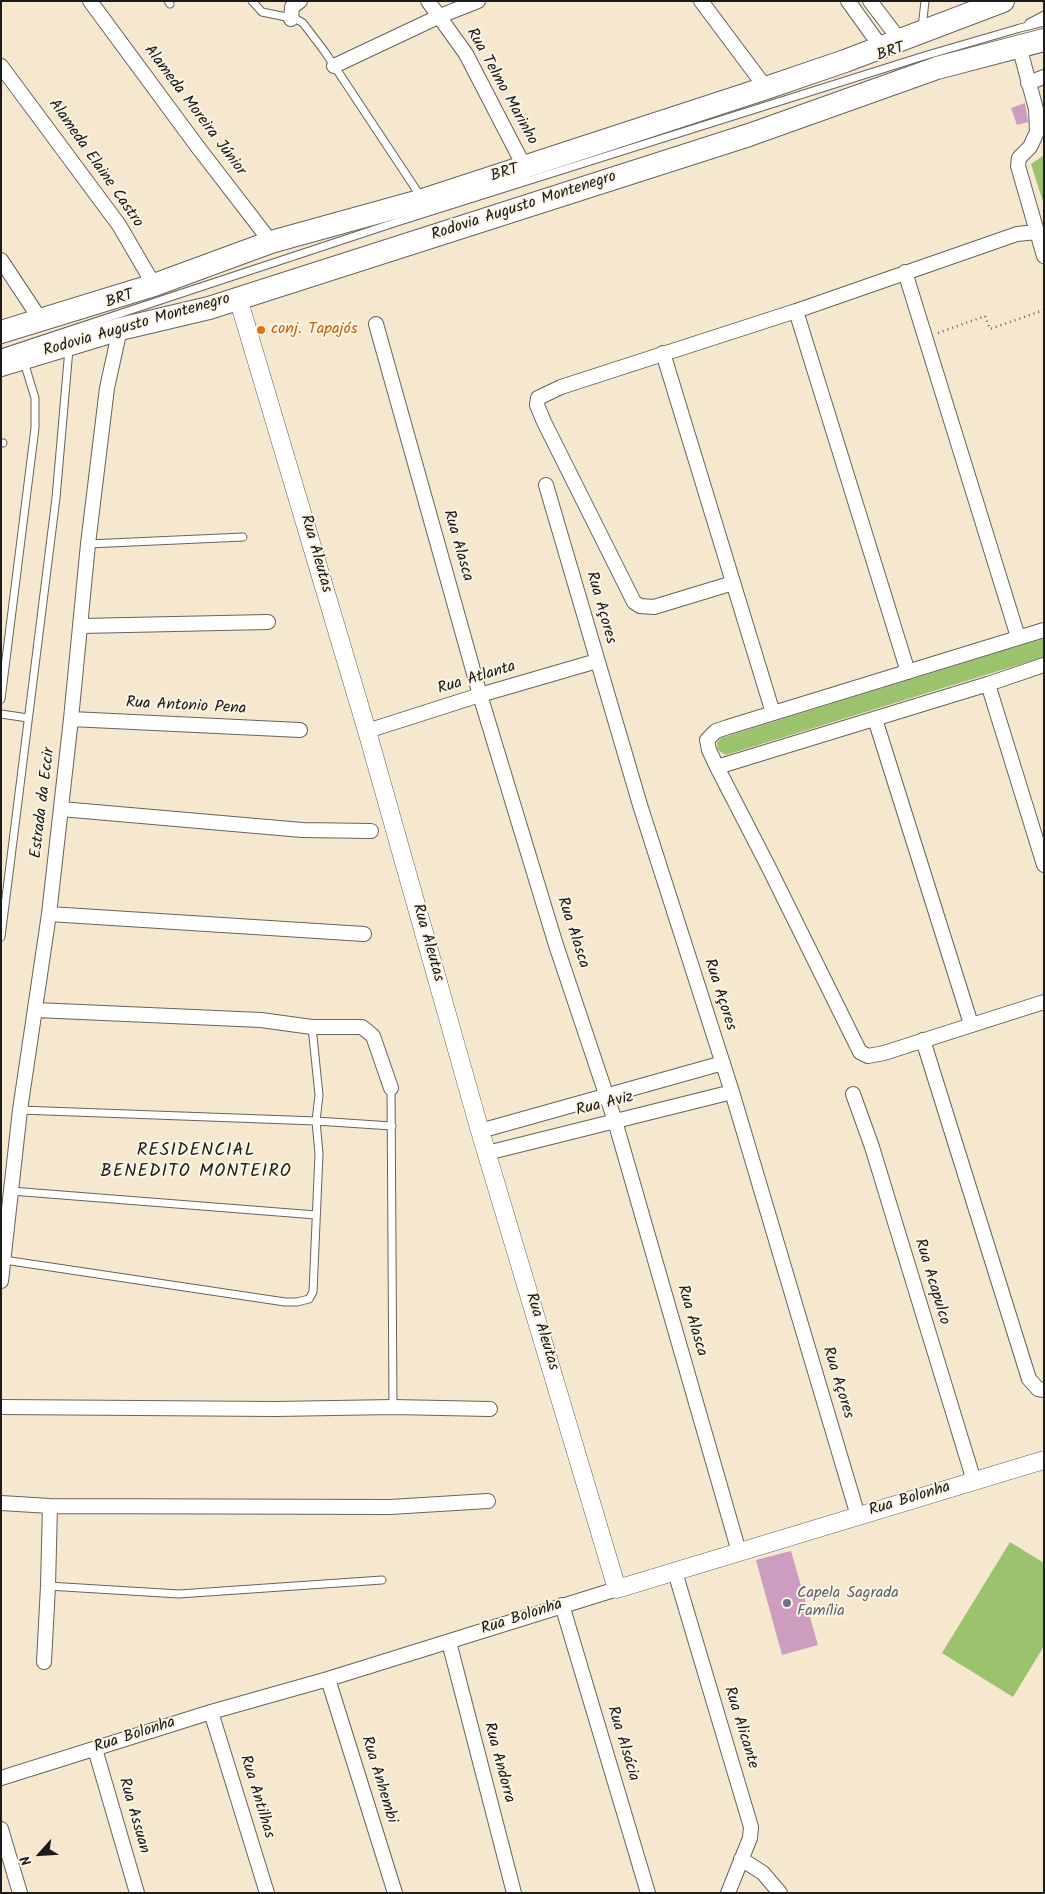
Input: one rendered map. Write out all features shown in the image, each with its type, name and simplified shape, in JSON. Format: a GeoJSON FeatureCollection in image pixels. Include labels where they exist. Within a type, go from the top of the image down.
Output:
{"type":"FeatureCollection","features":[{"type":"Feature","properties":{"kind":"main road","name":"Rodovia Augusto Montenegro"},"geometry":{"type":"LineString","coordinates":[[1,332],[154,284],[271,242],[423,200],[766,88],[921,33],[1003,1]]}},
{"type":"Feature","properties":{"kind":"main road","name":"Rodovia Augusto Montenegro"},"geometry":{"type":"LineString","coordinates":[[1,366],[120,330],[209,308],[749,135],[1019,37],[1044,40]]}},
{"type":"Feature","properties":{"kind":"street","name":"Alameda Moreira Júnior"},"geometry":{"type":"LineString","coordinates":[[90,1],[197,146],[271,242]]}},
{"type":"Feature","properties":{"kind":"street"},"geometry":{"type":"LineString","coordinates":[[291,19],[292,7],[300,1]]}},
{"type":"Feature","properties":{"kind":"street","name":"Rua Telmo Marinho"},"geometry":{"type":"LineString","coordinates":[[428,1],[466,54],[524,166]]}},
{"type":"Feature","properties":{"kind":"street"},"geometry":{"type":"LineString","coordinates":[[334,66],[440,16],[478,1]]}},
{"type":"Feature","properties":{"kind":"street"},"geometry":{"type":"LineString","coordinates":[[701,1],[766,88]]}},
{"type":"Feature","properties":{"kind":"street"},"geometry":{"type":"LineString","coordinates":[[848,1],[890,43]]}},
{"type":"Feature","properties":{"kind":"street"},"geometry":{"type":"LineString","coordinates":[[870,1],[890,43]]}},
{"type":"Feature","properties":{"kind":"street"},"geometry":{"type":"LineString","coordinates":[[1019,37],[1028,83],[1036,109],[1037,132],[1030,147]]}},
{"type":"Feature","properties":{"kind":"street","name":"Alameda Elaine Castro"},"geometry":{"type":"LineString","coordinates":[[1,66],[119,225],[154,284]]}},
{"type":"Feature","properties":{"kind":"street"},"geometry":{"type":"LineString","coordinates":[[1028,83],[1044,77]]}},
{"type":"Feature","properties":{"kind":"street"},"geometry":{"type":"LineString","coordinates":[[1044,137],[1019,158],[1018,166],[1040,234],[1044,256]]}},
{"type":"Feature","properties":{"kind":"street"},"geometry":{"type":"LineString","coordinates":[[733,583],[654,607],[640,606],[634,602],[537,405],[538,398],[554,390],[796,311],[1017,234],[1040,234]]}},
{"type":"Feature","properties":{"kind":"street"},"geometry":{"type":"LineString","coordinates":[[1,260],[40,319]]}},
{"type":"Feature","properties":{"kind":"street"},"geometry":{"type":"LineString","coordinates":[[905,272],[1018,637]]}},
{"type":"Feature","properties":{"kind":"street","name":"Rua Aleutas"},"geometry":{"type":"LineString","coordinates":[[238,298],[367,731],[480,1131],[617,1589]]}},
{"type":"Feature","properties":{"kind":"street"},"geometry":{"type":"LineString","coordinates":[[796,311],[908,672]]}},
{"type":"Feature","properties":{"kind":"street","name":"Rua Alasca"},"geometry":{"type":"LineString","coordinates":[[376,324],[480,695],[556,944],[615,1121],[739,1552]]}},
{"type":"Feature","properties":{"kind":"street","name":"Estrada da Eccir"},"geometry":{"type":"LineString","coordinates":[[1,1281],[20,1110],[49,914],[72,719],[88,544],[107,388],[120,330]]}},
{"type":"Feature","properties":{"kind":"street"},"geometry":{"type":"LineString","coordinates":[[663,353],[773,713]]}},
{"type":"Feature","properties":{"kind":"street","name":"Rua Açores"},"geometry":{"type":"LineString","coordinates":[[546,485],[640,805],[732,1092],[858,1516]]}},
{"type":"Feature","properties":{"kind":"street"},"geometry":{"type":"LineString","coordinates":[[81,626],[268,622]]}},
{"type":"Feature","properties":{"kind":"street"},"geometry":{"type":"LineString","coordinates":[[1044,630],[728,727],[711,734],[708,737],[707,745],[716,767],[769,868],[860,1052],[868,1056],[884,1053],[1044,1002]]}},
{"type":"Feature","properties":{"kind":"street","name":"Rua Atlanta"},"geometry":{"type":"LineString","coordinates":[[367,731],[480,695],[597,661]]}},
{"type":"Feature","properties":{"kind":"street"},"geometry":{"type":"LineString","coordinates":[[716,767],[988,684],[1044,665]]}},
{"type":"Feature","properties":{"kind":"street"},"geometry":{"type":"LineString","coordinates":[[988,684],[1044,865]]}},
{"type":"Feature","properties":{"kind":"street","name":"Rua Antonio Pena"},"geometry":{"type":"LineString","coordinates":[[72,719],[300,730]]}},
{"type":"Feature","properties":{"kind":"street"},"geometry":{"type":"LineString","coordinates":[[875,719],[971,1024]]}},
{"type":"Feature","properties":{"kind":"street"},"geometry":{"type":"LineString","coordinates":[[61,809],[302,830],[371,831]]}},
{"type":"Feature","properties":{"kind":"street"},"geometry":{"type":"LineString","coordinates":[[49,914],[364,934]]}},
{"type":"Feature","properties":{"kind":"street"},"geometry":{"type":"LineString","coordinates":[[36,1010],[261,1020],[312,1027],[362,1027],[374,1036],[391,1088]]}},
{"type":"Feature","properties":{"kind":"street"},"geometry":{"type":"LineString","coordinates":[[923,1040],[1026,1369],[1033,1386],[1044,1390]]}},
{"type":"Feature","properties":{"kind":"street","name":"Rua Aviz"},"geometry":{"type":"LineString","coordinates":[[480,1131],[723,1064]]}},
{"type":"Feature","properties":{"kind":"street","name":"Rua Aviz"},"geometry":{"type":"LineString","coordinates":[[487,1153],[732,1092]]}},
{"type":"Feature","properties":{"kind":"street","name":"Rua Acapulco"},"geometry":{"type":"LineString","coordinates":[[853,1094],[875,1156],[974,1481]]}},
{"type":"Feature","properties":{"kind":"street"},"geometry":{"type":"LineString","coordinates":[[1,1406],[490,1409]]}},
{"type":"Feature","properties":{"kind":"street","name":"Rua Bolonha"},"geometry":{"type":"LineString","coordinates":[[1,1778],[211,1712],[328,1679],[562,1605],[1044,1460]]}},
{"type":"Feature","properties":{"kind":"street"},"geometry":{"type":"LineString","coordinates":[[1,1503],[50,1506],[390,1507],[488,1501]]}},
{"type":"Feature","properties":{"kind":"street"},"geometry":{"type":"LineString","coordinates":[[44,1662],[50,1506]]}},
{"type":"Feature","properties":{"kind":"street","name":"Rua Alicante"},"geometry":{"type":"LineString","coordinates":[[674,1572],[751,1827],[750,1838],[728,1893]]}},
{"type":"Feature","properties":{"kind":"street","name":"Rua Alsácia"},"geometry":{"type":"LineString","coordinates":[[562,1605],[648,1893]]}},
{"type":"Feature","properties":{"kind":"street","name":"Rua Andorra"},"geometry":{"type":"LineString","coordinates":[[449,1642],[514,1893]]}},
{"type":"Feature","properties":{"kind":"street","name":"Rua Anhembi"},"geometry":{"type":"LineString","coordinates":[[328,1679],[395,1893]]}},
{"type":"Feature","properties":{"kind":"street","name":"Rua Antilhas"},"geometry":{"type":"LineString","coordinates":[[211,1712],[267,1893]]}},
{"type":"Feature","properties":{"kind":"street","name":"Rua Assuan"},"geometry":{"type":"LineString","coordinates":[[95,1749],[137,1893]]}},
{"type":"Feature","properties":{"kind":"street"},"geometry":{"type":"LineString","coordinates":[[1,1829],[20,1893]]}},
{"type":"Feature","properties":{"kind":"street"},"geometry":{"type":"LineString","coordinates":[[741,1859],[763,1873],[780,1893]]}},
{"type":"Feature","properties":{"kind":"lane"},"geometry":{"type":"LineString","coordinates":[[252,1],[262,12],[303,23],[334,66],[423,200]]}},
{"type":"Feature","properties":{"kind":"lane"},"geometry":{"type":"LineString","coordinates":[[921,33],[925,1]]}},
{"type":"Feature","properties":{"kind":"lane","name":"BRT"},"geometry":{"type":"LineString","coordinates":[[1019,37],[1044,15]]}},
{"type":"Feature","properties":{"kind":"lane","name":"BRT"},"geometry":{"type":"LineString","coordinates":[[1,353],[397,222],[1019,37],[1044,22]]}},
{"type":"Feature","properties":{"kind":"lane"},"geometry":{"type":"LineString","coordinates":[[2,932],[56,498],[70,344]]}},
{"type":"Feature","properties":{"kind":"lane"},"geometry":{"type":"LineString","coordinates":[[1,699],[35,428],[35,398],[24,359]]}},
{"type":"Feature","properties":{"kind":"lane"},"geometry":{"type":"LineString","coordinates":[[88,544],[243,537]]}},
{"type":"Feature","properties":{"kind":"lane"},"geometry":{"type":"LineString","coordinates":[[1,714],[28,718]]}},
{"type":"Feature","properties":{"kind":"lane"},"geometry":{"type":"LineString","coordinates":[[4,1260],[275,1301],[297,1302],[309,1299],[313,1292],[319,1154],[316,1120],[319,1095],[312,1027]]}},
{"type":"Feature","properties":{"kind":"lane"},"geometry":{"type":"LineString","coordinates":[[391,1088],[394,1407]]}},
{"type":"Feature","properties":{"kind":"lane"},"geometry":{"type":"LineString","coordinates":[[20,1110],[316,1120],[392,1126]]}},
{"type":"Feature","properties":{"kind":"lane"},"geometry":{"type":"LineString","coordinates":[[11,1191],[316,1215]]}},
{"type":"Feature","properties":{"kind":"lane"},"geometry":{"type":"LineString","coordinates":[[48,1586],[179,1594],[382,1580]]}},
{"type":"Feature","properties":{"kind":"path"},"geometry":{"type":"LineString","coordinates":[[925,338],[985,316],[990,328],[1044,310]]}},
{"type":"Feature","properties":{"kind":"green space"},"geometry":{"type":"Polygon","coordinates":[[[1044,155],[1044,205],[1031,164],[1044,155]]]}},
{"type":"Feature","properties":{"kind":"green space"},"geometry":{"type":"Polygon","coordinates":[[[1044,638],[1044,657],[726,755],[718,750],[717,743],[721,738],[1044,638]]]}},
{"type":"Feature","properties":{"kind":"green space"},"geometry":{"type":"Polygon","coordinates":[[[1010,1542],[1044,1563],[1044,1646],[1013,1697],[942,1653],[1010,1542]]]}},
{"type":"Feature","properties":{"kind":"building"},"geometry":{"type":"Polygon","coordinates":[[[1025,103],[1028,122],[1017,125],[1011,108],[1025,103]]]}},
{"type":"Feature","properties":{"kind":"building","name":"Capela Sagrada Família"},"geometry":{"type":"Polygon","coordinates":[[[791,1551],[818,1645],[782,1655],[756,1560],[791,1551]]]}},
{"type":"Feature","properties":{"kind":"place","name":"conj. Tapajós"},"geometry":{"type":"Point","coordinates":[261,330]}},
{"type":"Feature","properties":{"kind":"place","name":"Capela Sagrada Família"},"geometry":{"type":"Point","coordinates":[787,1603]}},
{"type":"Feature","properties":{"kind":"district","name":"RESIDENCIAL BENEDITO MONTEIRO"},"geometry":{"type":"Point","coordinates":[196,1162]}}]}
